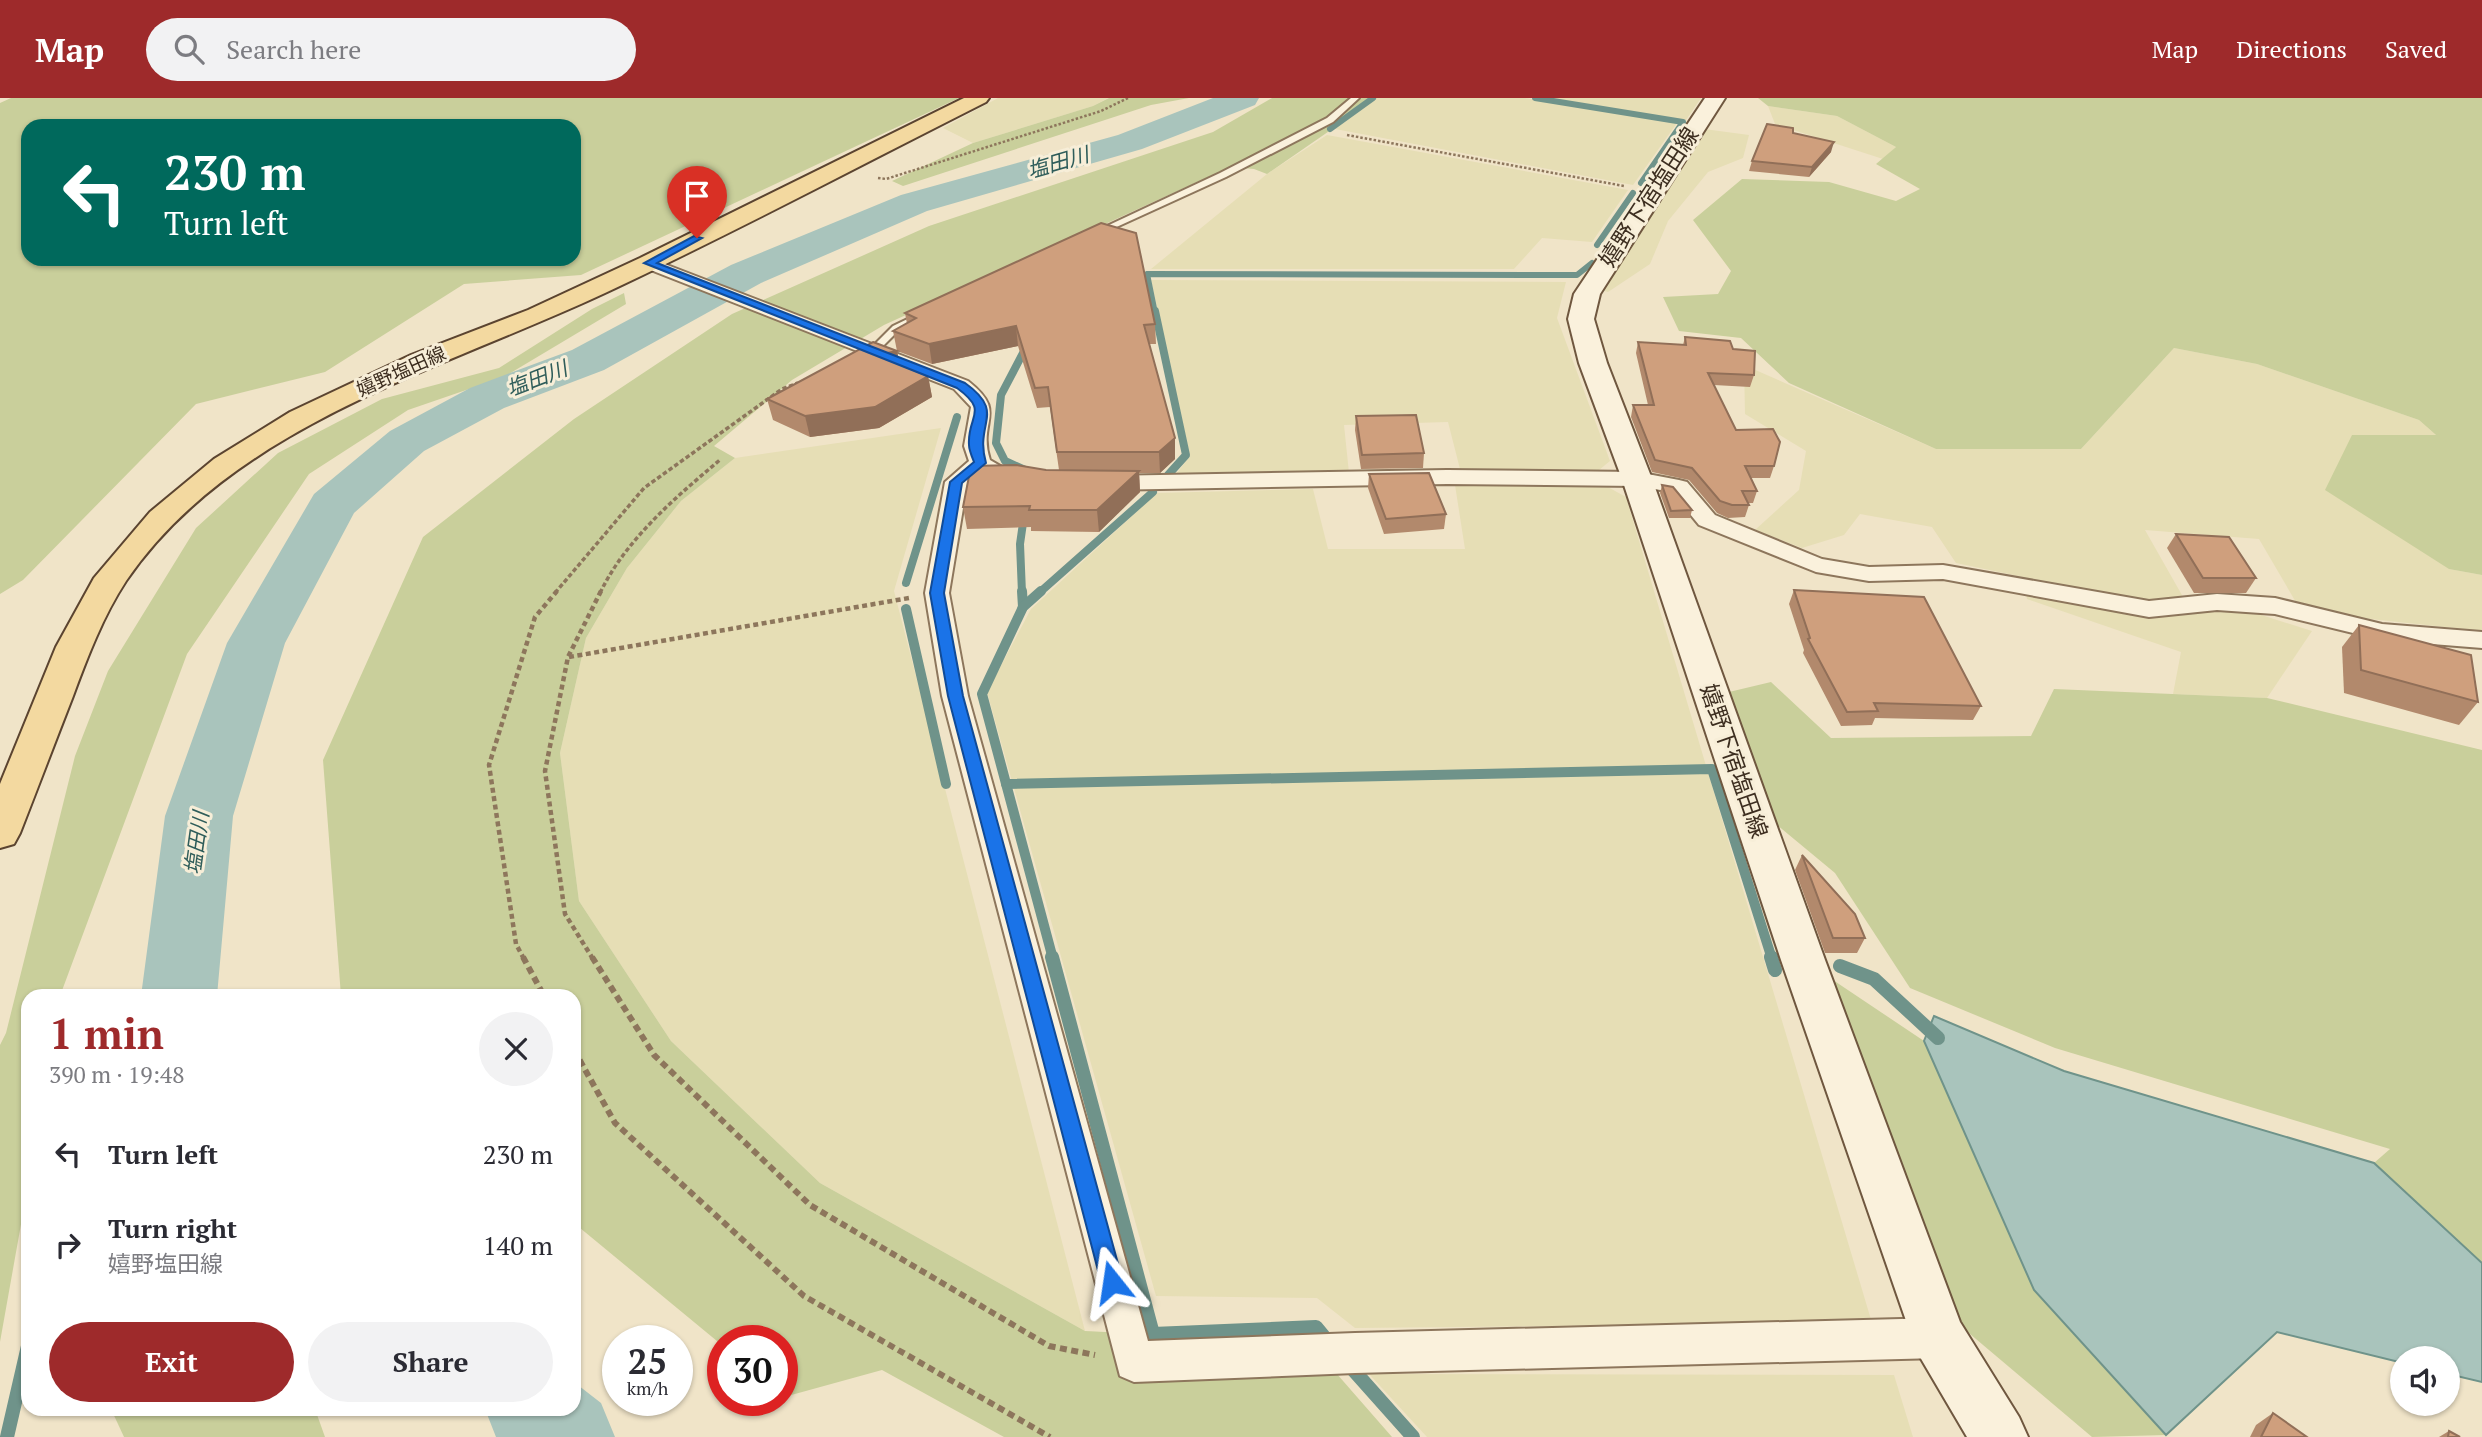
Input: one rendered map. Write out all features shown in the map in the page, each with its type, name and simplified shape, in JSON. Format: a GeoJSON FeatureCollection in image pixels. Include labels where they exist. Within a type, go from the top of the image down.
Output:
{"type":"FeatureCollection","features":[{"type":"Feature","properties":{"kind":"main road","name":"嬉野塩田線"},"geometry":{"type":"LineString","coordinates":[[0,833],[74,647],[111,578],[161,519],[225,465],[300,418],[421,361],[660,267],[818,177],[979,98]]}},
{"type":"Feature","properties":{"kind":"main road","name":"嬉野下宿塩田線"},"geometry":{"type":"LineString","coordinates":[[1715,98],[1587,294],[1581,319],[1593,363],[1637,479],[1798,947],[1939,1338],[1999,1437]]}},
{"type":"Feature","properties":{"kind":"street"},"geometry":{"type":"LineString","coordinates":[[660,267],[961,385],[977,397],[982,409],[975,445],[980,463],[996,473],[1049,482]]}},
{"type":"Feature","properties":{"kind":"street"},"geometry":{"type":"LineString","coordinates":[[980,463],[956,482],[937,593],[955,696],[1134,1362],[1308,1354],[1939,1338]]}},
{"type":"Feature","properties":{"kind":"street"},"geometry":{"type":"LineString","coordinates":[[1089,482],[1156,484],[1447,477],[1637,479],[1679,487],[1707,520],[1816,565],[1869,574],[1943,572],[2149,610],[2217,602],[2275,606],[2382,632],[2482,640]]}},
{"type":"Feature","properties":{"kind":"lane"},"geometry":{"type":"LineString","coordinates":[[1091,235],[1223,175],[1330,120],[1355,98]]}},
{"type":"Feature","properties":{"kind":"lane"},"geometry":{"type":"LineString","coordinates":[[868,349],[895,328],[932,310]]}},
{"type":"Feature","properties":{"kind":"path"},"geometry":{"type":"LineString","coordinates":[[818,177],[886,179],[1101,111],[1128,98]]}},
{"type":"Feature","properties":{"kind":"path"},"geometry":{"type":"LineString","coordinates":[[1336,132],[1653,191]]}},
{"type":"Feature","properties":{"kind":"path"},"geometry":{"type":"LineString","coordinates":[[540,989],[516,944],[489,765],[535,617],[644,488],[782,389],[805,380]]}},
{"type":"Feature","properties":{"kind":"path"},"geometry":{"type":"LineString","coordinates":[[721,459],[666,506],[608,576],[568,657],[545,771],[565,914],[654,1055],[810,1205],[1049,1346],[1134,1362]]}},
{"type":"Feature","properties":{"kind":"path"},"geometry":{"type":"LineString","coordinates":[[568,657],[937,593]]}},
{"type":"Feature","properties":{"kind":"path"},"geometry":{"type":"LineString","coordinates":[[581,1062],[615,1123],[804,1296],[1050,1437]]}},
{"type":"Feature","properties":{"kind":"shaded area"},"geometry":{"type":"Polygon","coordinates":[[[998,98],[1108,98],[1093,106],[973,143],[943,128],[998,98]]]}},
{"type":"Feature","properties":{"kind":"shaded area"},"geometry":{"type":"Polygon","coordinates":[[[1377,98],[1525,98],[1677,123],[1633,185],[1335,129],[1377,98]]]}},
{"type":"Feature","properties":{"kind":"shaded area"},"geometry":{"type":"Polygon","coordinates":[[[1546,98],[1701,98],[1686,120],[1546,98]]]}},
{"type":"Feature","properties":{"kind":"shaded area"},"geometry":{"type":"Polygon","coordinates":[[[1768,106],[1837,116],[1896,147],[1883,159],[1775,124],[1768,106]]]}},
{"type":"Feature","properties":{"kind":"shaded area"},"geometry":{"type":"Polygon","coordinates":[[[1704,129],[1749,135],[1743,158],[1708,172],[1668,221],[1650,264],[1608,292],[1601,290],[1704,129]]]}},
{"type":"Feature","properties":{"kind":"shaded area"},"geometry":{"type":"Polygon","coordinates":[[[1327,135],[1628,190],[1592,242],[1542,238],[1514,269],[1151,269],[1267,174],[1327,135]]]}},
{"type":"Feature","properties":{"kind":"shaded area"},"geometry":{"type":"Polygon","coordinates":[[[1151,280],[1566,282],[1557,318],[1610,461],[1599,470],[1460,469],[1448,422],[1344,425],[1349,473],[1176,474],[1190,456],[1151,280]]]}},
{"type":"Feature","properties":{"kind":"shaded area"},"geometry":{"type":"Polygon","coordinates":[[[2174,348],[2257,364],[2419,420],[2437,436],[2449,569],[2482,575],[2482,631],[2352,617],[2297,604],[2259,539],[2145,530],[2191,611],[2255,613],[2312,631],[2267,698],[2173,694],[2181,652],[2027,599],[2023,577],[1956,563],[1932,527],[1860,514],[1844,535],[1802,548],[1755,530],[1799,490],[1806,451],[1745,414],[1744,365],[1936,449],[2081,449],[2174,348]]]}},
{"type":"Feature","properties":{"kind":"shaded area"},"geometry":{"type":"Polygon","coordinates":[[[941,428],[894,591],[1085,1331],[820,1183],[671,1041],[579,901],[560,753],[586,638],[627,568],[681,501],[735,458],[941,428]]]}},
{"type":"Feature","properties":{"kind":"shaded area"},"geometry":{"type":"Polygon","coordinates":[[[1455,485],[1606,486],[1626,497],[1872,1323],[1355,1328],[1317,1298],[1156,1296],[987,692],[1031,609],[1157,493],[1313,489],[1328,549],[1465,549],[1455,485]]]}},
{"type":"Feature","properties":{"kind":"shaded area"},"geometry":{"type":"Polygon","coordinates":[[[1369,1374],[1894,1375],[1913,1437],[1427,1437],[1369,1374]]]}},
{"type":"Feature","properties":{"kind":"green space"},"geometry":{"type":"Polygon","coordinates":[[[11,98],[959,98],[581,275],[464,284],[325,372],[196,404],[23,580],[0,594],[0,103],[11,98]]]}},
{"type":"Feature","properties":{"kind":"green space"},"geometry":{"type":"Polygon","coordinates":[[[1109,98],[1189,98],[1151,105],[903,186],[892,181],[973,143],[1093,106],[1109,98]]]}},
{"type":"Feature","properties":{"kind":"green space"},"geometry":{"type":"Polygon","coordinates":[[[1272,98],[1377,98],[1267,174],[1254,169],[1230,167],[884,325],[792,380],[714,446],[735,458],[681,501],[627,568],[586,638],[560,753],[579,901],[671,1041],[820,1183],[1085,1331],[1309,1342],[1392,1437],[1004,1437],[882,1370],[798,1393],[798,1325],[707,1325],[707,1333],[581,1229],[581,989],[340,989],[323,760],[423,537],[574,419],[732,314],[929,226],[1213,132],[1272,98]]]}},
{"type":"Feature","properties":{"kind":"green space"},"geometry":{"type":"Polygon","coordinates":[[[1758,98],[2482,98],[2482,575],[2449,569],[2325,490],[2352,435],[2436,435],[2419,420],[2257,364],[2174,348],[2081,449],[1936,449],[1789,383],[1741,338],[1679,331],[1663,297],[1718,294],[1731,271],[1693,220],[1742,179],[1829,182],[1896,201],[1920,189],[1876,164],[1896,147],[1837,116],[1768,106],[1758,98]]]}},
{"type":"Feature","properties":{"kind":"green space"},"geometry":{"type":"Polygon","coordinates":[[[624,293],[626,304],[504,377],[408,410],[309,474],[187,654],[63,989],[21,989],[21,1224],[0,1342],[0,1045],[6,1033],[75,756],[108,671],[196,528],[278,453],[382,399],[499,368],[592,309],[624,293]]]}},
{"type":"Feature","properties":{"kind":"green space"},"geometry":{"type":"Polygon","coordinates":[[[1771,682],[1831,738],[2031,736],[2054,689],[2267,698],[2482,750],[2482,1263],[2374,1163],[2390,1149],[2055,1048],[1910,988],[1835,873],[1770,819],[1729,692],[1771,682]]]}},
{"type":"Feature","properties":{"kind":"green space"},"geometry":{"type":"Polygon","coordinates":[[[1824,974],[1924,1041],[2034,1290],[2166,1435],[2092,1437],[1957,1323],[1824,974]]]}},
{"type":"Feature","properties":{"kind":"green space"},"geometry":{"type":"Polygon","coordinates":[[[114,1416],[318,1416],[325,1437],[124,1437],[114,1416]]]}},
{"type":"Feature","properties":{"kind":"water"},"geometry":{"type":"Polygon","coordinates":[[[1934,1016],[2064,1071],[2374,1163],[2482,1263],[2482,1382],[2460,1377],[2460,1346],[2390,1346],[2390,1360],[2277,1332],[2166,1435],[2034,1290],[1924,1041],[1934,1016]]]}},
{"type":"Feature","properties":{"kind":"building"},"geometry":{"type":"Polygon","coordinates":[[[1767,124],[1793,128],[1793,133],[1834,142],[1812,167],[1752,161],[1767,124]]]}},
{"type":"Feature","properties":{"kind":"building"},"geometry":{"type":"Polygon","coordinates":[[[1101,223],[1136,233],[1155,324],[1144,325],[1175,438],[1159,452],[1057,452],[1048,387],[1035,388],[1016,326],[929,344],[893,331],[916,318],[905,313],[1101,223]]]}},
{"type":"Feature","properties":{"kind":"building"},"geometry":{"type":"Polygon","coordinates":[[[1685,337],[1730,341],[1733,349],[1755,351],[1754,375],[1708,373],[1736,430],[1773,429],[1780,442],[1774,466],[1745,466],[1757,491],[1742,491],[1749,505],[1732,505],[1720,501],[1692,468],[1655,460],[1633,405],[1654,405],[1638,342],[1686,345],[1685,337]]]}},
{"type":"Feature","properties":{"kind":"building"},"geometry":{"type":"Polygon","coordinates":[[[873,342],[897,351],[877,355],[928,376],[875,407],[805,416],[767,399],[873,342]]]}},
{"type":"Feature","properties":{"kind":"building"},"geometry":{"type":"Polygon","coordinates":[[[1416,415],[1424,453],[1362,455],[1356,416],[1416,415]]]}},
{"type":"Feature","properties":{"kind":"building"},"geometry":{"type":"Polygon","coordinates":[[[1016,465],[1046,470],[1139,471],[1097,510],[1029,510],[1030,506],[963,507],[971,466],[1016,465]]]}},
{"type":"Feature","properties":{"kind":"building"},"geometry":{"type":"Polygon","coordinates":[[[1429,473],[1446,514],[1386,519],[1369,474],[1429,473]]]}},
{"type":"Feature","properties":{"kind":"building"},"geometry":{"type":"Polygon","coordinates":[[[1662,485],[1673,487],[1692,510],[1671,511],[1662,485]]]}},
{"type":"Feature","properties":{"kind":"building"},"geometry":{"type":"Polygon","coordinates":[[[2176,534],[2229,537],[2256,578],[2203,578],[2176,534]]]}},
{"type":"Feature","properties":{"kind":"building"},"geometry":{"type":"Polygon","coordinates":[[[1794,590],[1924,597],[1981,706],[1874,703],[1878,711],[1847,712],[1808,639],[1810,638],[1794,590]]]}},
{"type":"Feature","properties":{"kind":"building"},"geometry":{"type":"Polygon","coordinates":[[[2359,625],[2471,655],[2478,702],[2361,670],[2359,625]]]}},
{"type":"Feature","properties":{"kind":"building"},"geometry":{"type":"Polygon","coordinates":[[[1802,855],[1855,914],[1865,938],[1833,938],[1802,855]]]}},
{"type":"Feature","properties":{"kind":"building"},"geometry":{"type":"Polygon","coordinates":[[[2273,1413],[2307,1437],[2261,1437],[2273,1413]]]}},
{"type":"Feature","properties":{"kind":"building"},"geometry":{"type":"Polygon","coordinates":[[[2449,1431],[2460,1437],[2448,1437],[2449,1431]]]}},
{"type":"Feature","properties":{"kind":"waterway","name":"塩田川"},"geometry":{"type":"LineString","coordinates":[[180,989],[199,816],[256,643],[332,505],[407,441],[487,398],[588,360],[746,274],[914,203],[1130,142],[1243,98]]}},
{"type":"Feature","properties":{"kind":"waterway"},"geometry":{"type":"LineString","coordinates":[[1330,129],[1373,98]]}},
{"type":"Feature","properties":{"kind":"waterway"},"geometry":{"type":"LineString","coordinates":[[1535,98],[1683,122],[1641,183]]}},
{"type":"Feature","properties":{"kind":"waterway"},"geometry":{"type":"LineString","coordinates":[[1597,245],[1633,193]]}},
{"type":"Feature","properties":{"kind":"waterway"},"geometry":{"type":"LineString","coordinates":[[1155,313],[1147,274],[1577,275],[1592,263]]}},
{"type":"Feature","properties":{"kind":"waterway"},"geometry":{"type":"LineString","coordinates":[[1155,311],[1186,455],[1168,475]]}},
{"type":"Feature","properties":{"kind":"waterway"},"geometry":{"type":"LineString","coordinates":[[1023,353],[1001,395],[996,443],[1005,461],[1025,470]]}},
{"type":"Feature","properties":{"kind":"waterway"},"geometry":{"type":"LineString","coordinates":[[906,583],[957,417]]}},
{"type":"Feature","properties":{"kind":"waterway"},"geometry":{"type":"LineString","coordinates":[[1039,593],[1153,492]]}},
{"type":"Feature","properties":{"kind":"waterway"},"geometry":{"type":"LineString","coordinates":[[1022,593],[1020,544],[1024,516]]}},
{"type":"Feature","properties":{"kind":"waterway"},"geometry":{"type":"LineString","coordinates":[[1022,591],[1023,607]]}},
{"type":"Feature","properties":{"kind":"waterway"},"geometry":{"type":"LineString","coordinates":[[1023,607],[1041,591]]}},
{"type":"Feature","properties":{"kind":"waterway"},"geometry":{"type":"LineString","coordinates":[[1006,784],[982,694],[1023,607]]}},
{"type":"Feature","properties":{"kind":"waterway"},"geometry":{"type":"LineString","coordinates":[[906,609],[946,784]]}},
{"type":"Feature","properties":{"kind":"waterway"},"geometry":{"type":"LineString","coordinates":[[1006,784],[1712,769],[1772,959]]}},
{"type":"Feature","properties":{"kind":"waterway"},"geometry":{"type":"LineString","coordinates":[[1006,784],[1053,959]]}},
{"type":"Feature","properties":{"kind":"waterway"},"geometry":{"type":"LineString","coordinates":[[1052,957],[1153,1334],[1316,1327],[1330,1344]]}},
{"type":"Feature","properties":{"kind":"waterway"},"geometry":{"type":"LineString","coordinates":[[1771,957],[1775,970]]}},
{"type":"Feature","properties":{"kind":"waterway"},"geometry":{"type":"LineString","coordinates":[[1840,966],[1874,979],[1938,1038]]}},
{"type":"Feature","properties":{"kind":"waterway"},"geometry":{"type":"LineString","coordinates":[[1348,1364],[1413,1437]]}},
{"type":"Feature","properties":{"kind":"waterway"},"geometry":{"type":"LineString","coordinates":[[7,1437],[21,1376]]}},
{"type":"Feature","properties":{"kind":"waterway","name":"塩田川"},"geometry":{"type":"LineString","coordinates":[[541,1416],[567,1437]]}},
{"type":"Feature","properties":{"kind":"route"},"geometry":{"type":"LineString","coordinates":[[697,238],[649,263],[961,385],[977,397],[982,409],[975,445],[980,463],[956,482],[937,593],[955,696],[1112,1282]]}}]}
